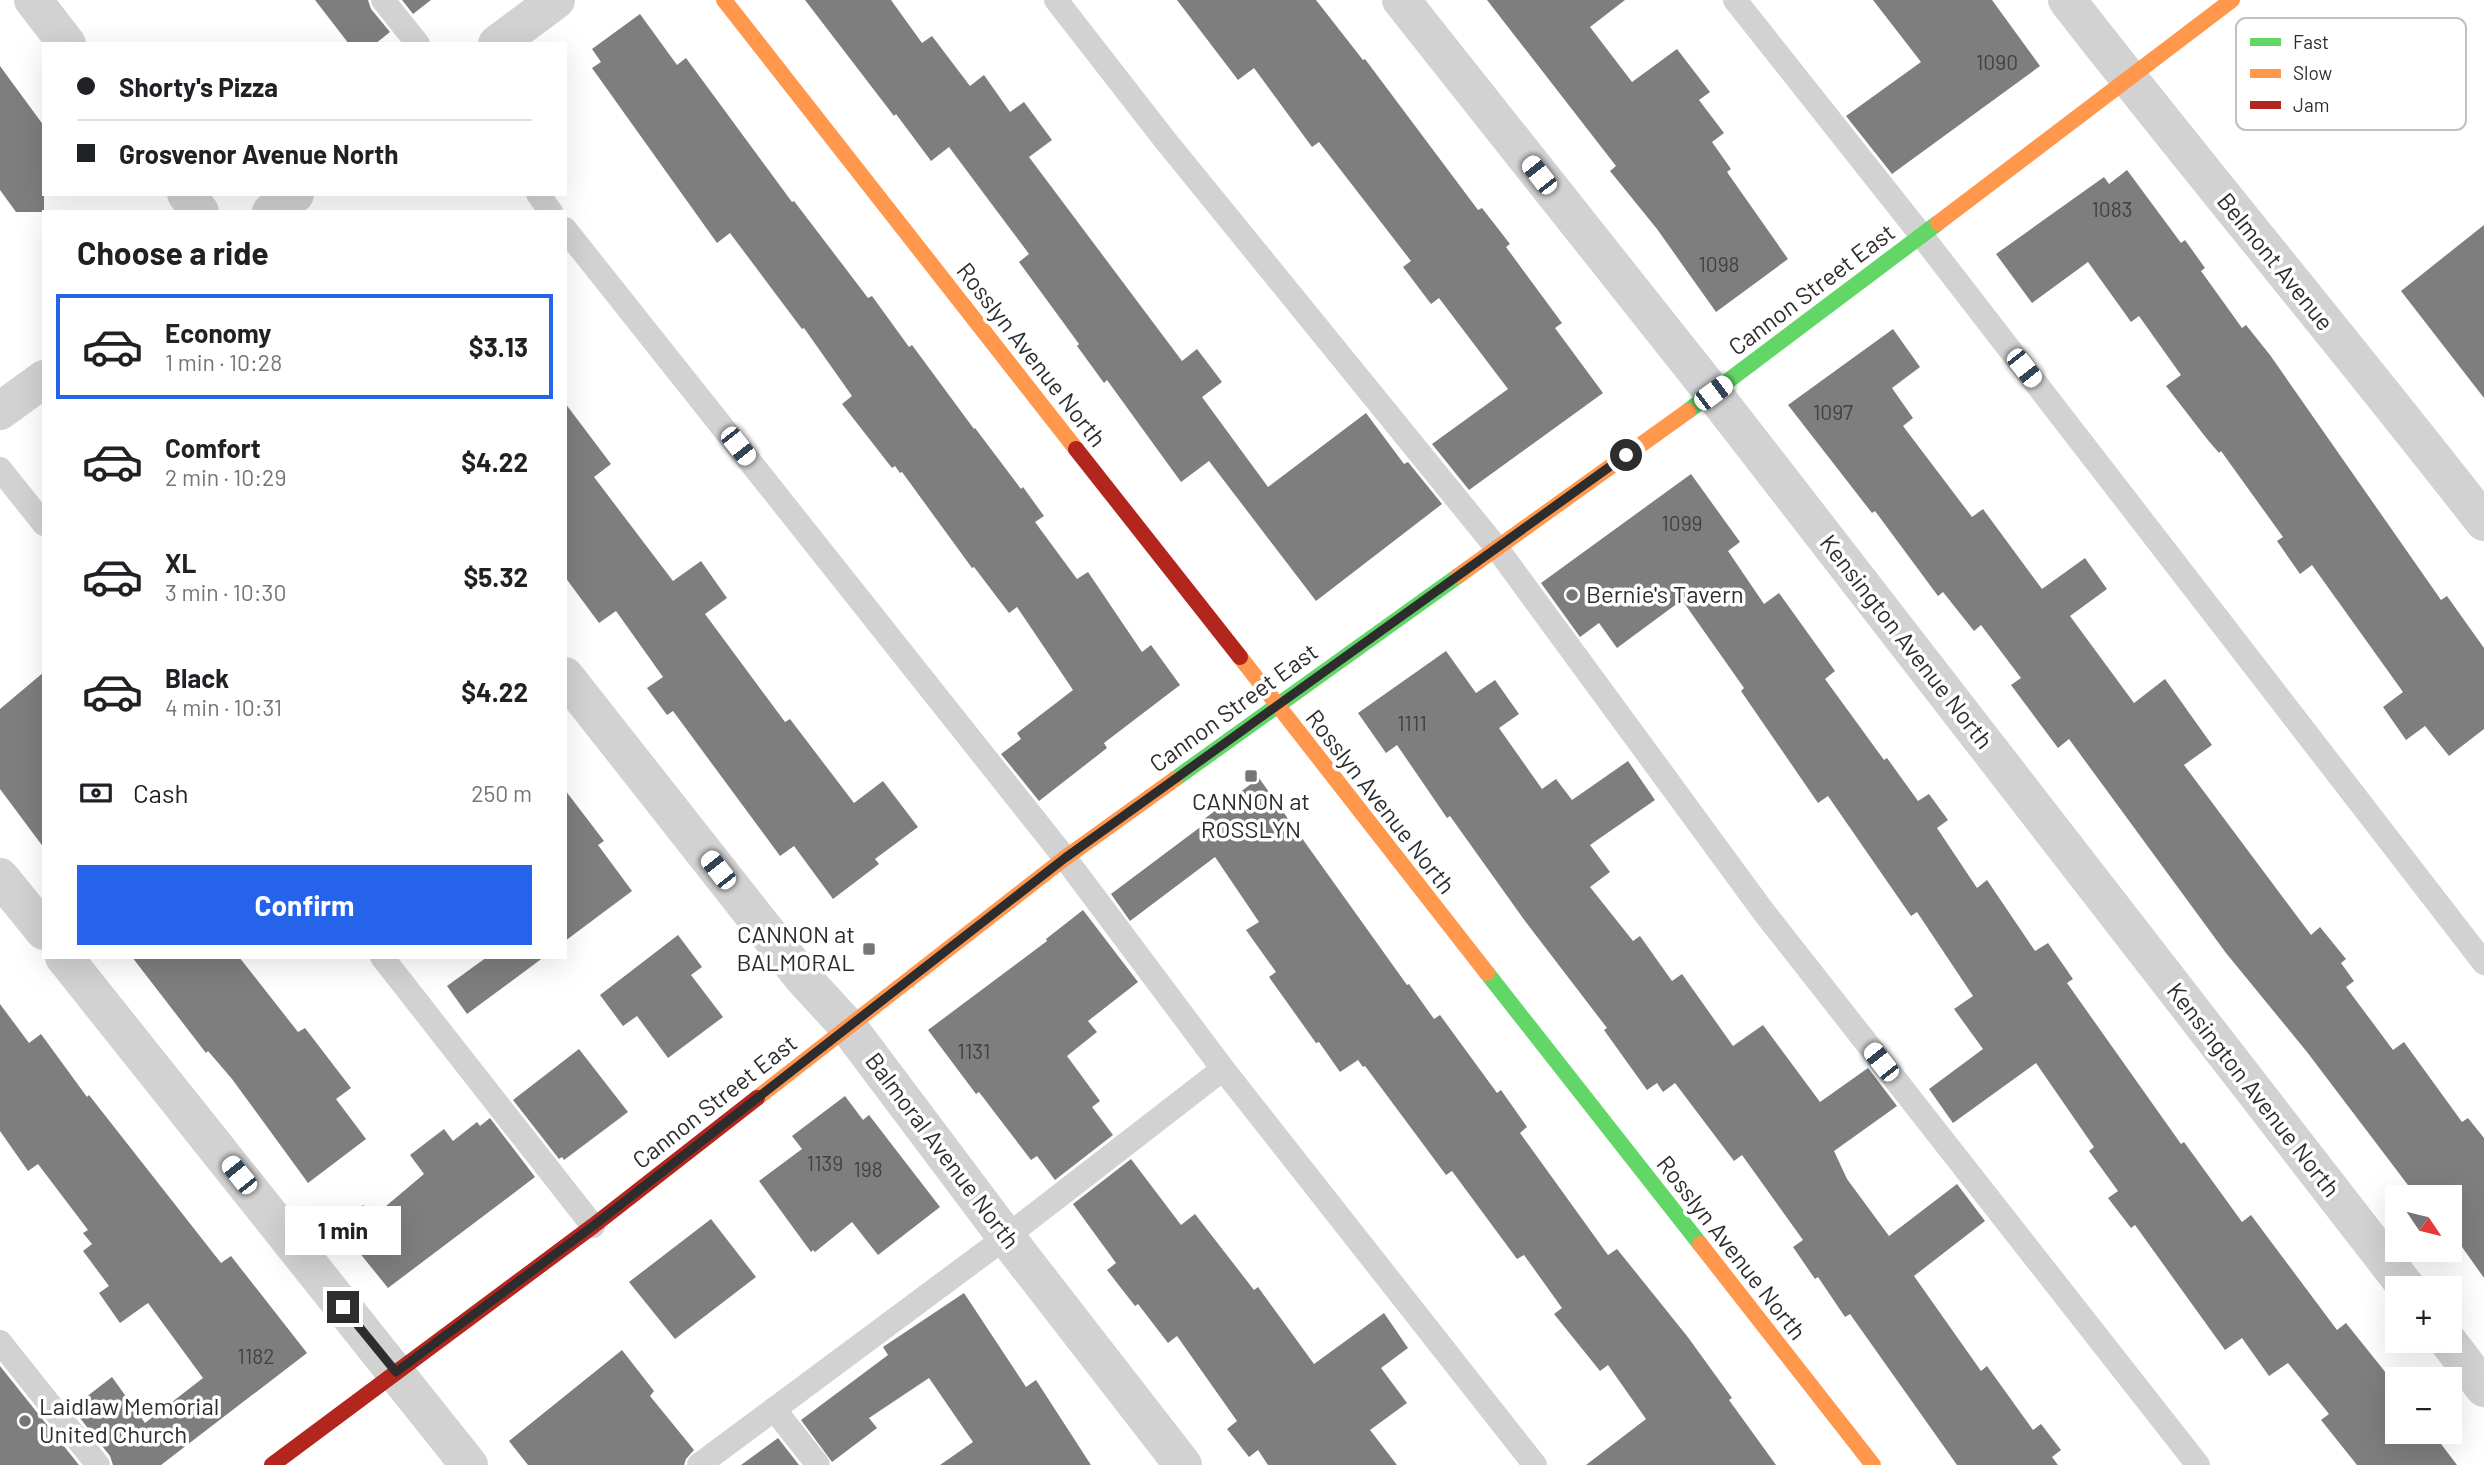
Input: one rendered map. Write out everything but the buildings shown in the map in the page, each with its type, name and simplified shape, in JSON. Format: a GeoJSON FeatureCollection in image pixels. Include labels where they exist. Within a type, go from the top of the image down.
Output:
{"type":"FeatureCollection","features":[{"type":"Feature","properties":{"kind":"main road","name":"Rosslyn Avenue North"},"geometry":{"type":"LineString","coordinates":[[724,0],[1872,1465]]}},
{"type":"Feature","properties":{"kind":"main road","name":"Cannon Street East"},"geometry":{"type":"LineString","coordinates":[[272,1465],[593,1226],[1065,858],[1713,393],[2232,0]]}},
{"type":"Feature","properties":{"kind":"street"},"geometry":{"type":"LineString","coordinates":[[33,0],[65,42]]}},
{"type":"Feature","properties":{"kind":"street"},"geometry":{"type":"LineString","coordinates":[[500,42],[556,0]]}},
{"type":"Feature","properties":{"kind":"street","name":"Kensington Avenue North"},"geometry":{"type":"LineString","coordinates":[[1401,0],[1713,393],[2398,1276]]}},
{"type":"Feature","properties":{"kind":"street","name":"Belmont Avenue"},"geometry":{"type":"LineString","coordinates":[[2067,0],[2202,173],[2409,425],[2484,522]]}},
{"type":"Feature","properties":{"kind":"street"},"geometry":{"type":"LineString","coordinates":[[188,196],[198,210]]}},
{"type":"Feature","properties":{"kind":"street"},"geometry":{"type":"LineString","coordinates":[[274,210],[292,196]]}},
{"type":"Feature","properties":{"kind":"street"},"geometry":{"type":"LineString","coordinates":[[0,411],[42,380]]}},
{"type":"Feature","properties":{"kind":"street","name":"Balmoral Avenue North"},"geometry":{"type":"LineString","coordinates":[[567,679],[803,978],[849,1028],[1006,1237],[1183,1465]]}},
{"type":"Feature","properties":{"kind":"street"},"geometry":{"type":"LineString","coordinates":[[0,877],[42,929]]}},
{"type":"Feature","properties":{"kind":"street"},"geometry":{"type":"LineString","coordinates":[[66,959],[469,1465]]}},
{"type":"Feature","properties":{"kind":"street"},"geometry":{"type":"LineString","coordinates":[[2457,1353],[2484,1388]]}},
{"type":"Feature","properties":{"kind":"lane"},"geometry":{"type":"LineString","coordinates":[[383,0],[416,42]]}},
{"type":"Feature","properties":{"kind":"lane"},"geometry":{"type":"LineString","coordinates":[[1056,0],[1165,139],[1496,547],[1763,911],[2198,1465]]}},
{"type":"Feature","properties":{"kind":"lane"},"geometry":{"type":"LineString","coordinates":[[1735,0],[1922,236],[2484,963]]}},
{"type":"Feature","properties":{"kind":"lane"},"geometry":{"type":"LineString","coordinates":[[567,232],[1065,858],[1223,1069],[1535,1465]]}},
{"type":"Feature","properties":{"kind":"lane"},"geometry":{"type":"LineString","coordinates":[[0,469],[42,522]]}},
{"type":"Feature","properties":{"kind":"lane"},"geometry":{"type":"LineString","coordinates":[[384,959],[593,1226]]}},
{"type":"Feature","properties":{"kind":"lane"},"geometry":{"type":"LineString","coordinates":[[699,1465],[1006,1237],[1223,1069]]}},
{"type":"Feature","properties":{"kind":"lane"},"geometry":{"type":"LineString","coordinates":[[0,1342],[98,1465]]}},
{"type":"Feature","properties":{"kind":"lane"},"geometry":{"type":"LineString","coordinates":[[774,1409],[818,1465]]}},
{"type":"Feature","properties":{"kind":"traffic: fast"},"geometry":{"type":"LineString","coordinates":[[1688,411],[1938,223]]}},
{"type":"Feature","properties":{"kind":"traffic: fast"},"geometry":{"type":"LineString","coordinates":[[1175,779],[1458,576]]}},
{"type":"Feature","properties":{"kind":"traffic: fast"},"geometry":{"type":"LineString","coordinates":[[1487,973],[1700,1244]]}},
{"type":"Feature","properties":{"kind":"traffic: slow"},"geometry":{"type":"LineString","coordinates":[[724,0],[1076,449]]}},
{"type":"Feature","properties":{"kind":"traffic: slow"},"geometry":{"type":"LineString","coordinates":[[1938,223],[2232,0]]}},
{"type":"Feature","properties":{"kind":"traffic: slow"},"geometry":{"type":"LineString","coordinates":[[1458,576],[1688,411]]}},
{"type":"Feature","properties":{"kind":"traffic: slow"},"geometry":{"type":"LineString","coordinates":[[1240,657],[1487,973]]}},
{"type":"Feature","properties":{"kind":"traffic: slow"},"geometry":{"type":"LineString","coordinates":[[757,1098],[1065,858],[1175,779]]}},
{"type":"Feature","properties":{"kind":"traffic: slow"},"geometry":{"type":"LineString","coordinates":[[1700,1244],[1873,1465]]}},
{"type":"Feature","properties":{"kind":"traffic: jam"},"geometry":{"type":"LineString","coordinates":[[1076,449],[1240,657]]}},
{"type":"Feature","properties":{"kind":"traffic: jam"},"geometry":{"type":"LineString","coordinates":[[272,1465],[593,1226],[757,1098]]}},
{"type":"Feature","properties":{"kind":"place","name":"Bernie's Tavern"},"geometry":{"type":"Point","coordinates":[1572,595]}},
{"type":"Feature","properties":{"kind":"place","name":"CANNON at ROSSLYN"},"geometry":{"type":"Point","coordinates":[1251,776]}},
{"type":"Feature","properties":{"kind":"place","name":"CANNON at BALMORAL"},"geometry":{"type":"Point","coordinates":[869,949]}},
{"type":"Feature","properties":{"kind":"place","name":"Laidlaw Memorial United Church"},"geometry":{"type":"Point","coordinates":[25,1421]}},
{"type":"Feature","properties":{"kind":"route"},"geometry":{"type":"LineString","coordinates":[[343,1307],[396,1372],[593,1226],[1065,858],[1626,455]]}}]}
